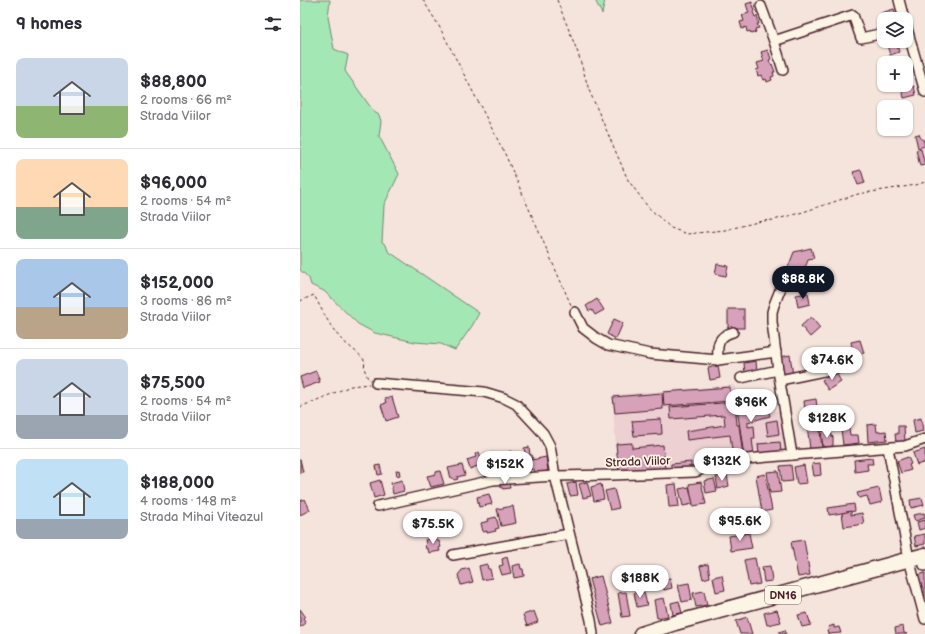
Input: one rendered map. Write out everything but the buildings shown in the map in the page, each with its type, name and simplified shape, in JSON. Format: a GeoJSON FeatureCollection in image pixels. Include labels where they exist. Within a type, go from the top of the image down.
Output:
{"type":"FeatureCollection","features":[{"type":"Feature","properties":{"kind":"highway","name":"DN16"},"geometry":{"type":"LineString","coordinates":[[641,634],[668,630],[920,559]]}},
{"type":"Feature","properties":{"kind":"street"},"geometry":{"type":"LineString","coordinates":[[899,0],[902,12]]}},
{"type":"Feature","properties":{"kind":"street"},"geometry":{"type":"LineString","coordinates":[[761,6],[783,70]]}},
{"type":"Feature","properties":{"kind":"street"},"geometry":{"type":"LineString","coordinates":[[774,41],[853,15],[861,38],[877,35]]}},
{"type":"Feature","properties":{"kind":"street"},"geometry":{"type":"LineString","coordinates":[[912,48],[925,92]]}},
{"type":"Feature","properties":{"kind":"street"},"geometry":{"type":"LineString","coordinates":[[780,290],[772,312],[772,322],[778,370],[792,455]]}},
{"type":"Feature","properties":{"kind":"street"},"geometry":{"type":"LineString","coordinates":[[574,312],[583,328],[596,338],[608,344],[650,354],[718,360],[776,352]]}},
{"type":"Feature","properties":{"kind":"street"},"geometry":{"type":"LineString","coordinates":[[718,360],[717,345],[721,338],[733,332]]}},
{"type":"Feature","properties":{"kind":"street"},"geometry":{"type":"LineString","coordinates":[[780,380],[843,367]]}},
{"type":"Feature","properties":{"kind":"street"},"geometry":{"type":"LineString","coordinates":[[741,378],[778,370]]}},
{"type":"Feature","properties":{"kind":"street"},"geometry":{"type":"LineString","coordinates":[[376,383],[484,392],[504,398],[516,404],[543,433],[550,446],[554,476],[591,620],[593,634]]}},
{"type":"Feature","properties":{"kind":"street","name":"Strada Viilor"},"geometry":{"type":"LineString","coordinates":[[378,506],[493,480],[554,476],[695,472],[713,462],[888,448],[905,446],[925,439]]}},
{"type":"Feature","properties":{"kind":"street"},"geometry":{"type":"LineString","coordinates":[[888,448],[920,559],[925,619]]}},
{"type":"Feature","properties":{"kind":"street"},"geometry":{"type":"LineString","coordinates":[[453,555],[569,534]]}},
{"type":"Feature","properties":{"kind":"path"},"geometry":{"type":"LineString","coordinates":[[423,0],[439,26],[504,154],[574,312]]}},
{"type":"Feature","properties":{"kind":"path"},"geometry":{"type":"LineString","coordinates":[[558,0],[578,53],[589,90],[628,180],[648,207],[671,228],[687,234],[725,230],[804,212],[858,194],[916,185],[925,182]]}},
{"type":"Feature","properties":{"kind":"path"},"geometry":{"type":"LineString","coordinates":[[300,301],[314,295],[331,326],[340,338],[362,356],[365,361],[364,368],[368,379],[376,383]]}},
{"type":"Feature","properties":{"kind":"path"},"geometry":{"type":"LineString","coordinates":[[300,407],[350,386],[376,383]]}},
{"type":"Feature","properties":{"kind":"shaded area"},"geometry":{"type":"Polygon","coordinates":[[[735,385],[737,406],[766,399],[770,412],[783,410],[789,452],[695,469],[618,474],[612,395],[735,385]]]}},
{"type":"Feature","properties":{"kind":"green space"},"geometry":{"type":"Polygon","coordinates":[[[300,0],[330,0],[328,17],[334,49],[348,55],[345,71],[374,112],[379,115],[381,121],[379,136],[399,174],[384,205],[382,242],[386,245],[388,251],[479,313],[472,326],[455,350],[441,344],[415,342],[375,333],[358,324],[324,291],[311,285],[309,278],[300,270],[300,0]]]}},
{"type":"Feature","properties":{"kind":"green space"},"geometry":{"type":"Polygon","coordinates":[[[595,0],[605,0],[602,14],[595,0]]]}}]}
